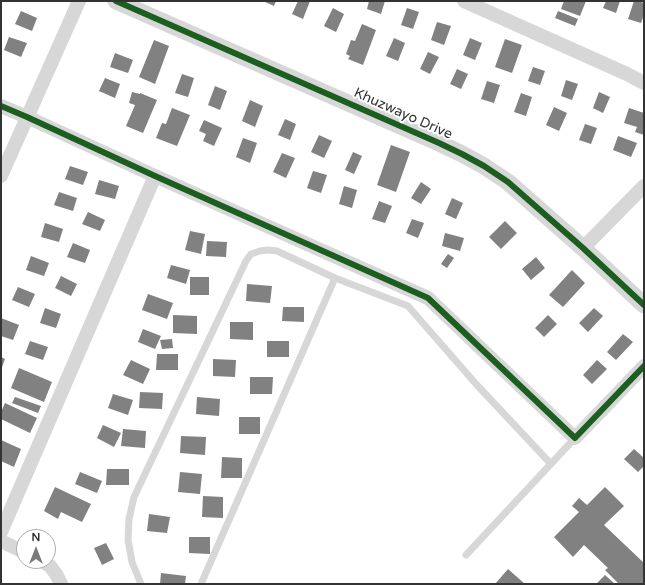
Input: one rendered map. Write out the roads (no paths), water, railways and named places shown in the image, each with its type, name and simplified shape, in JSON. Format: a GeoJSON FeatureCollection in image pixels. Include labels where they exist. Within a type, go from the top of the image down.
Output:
{"type":"FeatureCollection","features":[{"type":"Feature","properties":{"kind":"street"},"geometry":{"type":"LineString","coordinates":[[1,176],[79,1]]}},
{"type":"Feature","properties":{"kind":"street","name":"Khuzwayo Drive"},"geometry":{"type":"LineString","coordinates":[[116,1],[440,142],[484,166],[508,182],[583,248],[644,305]]}},
{"type":"Feature","properties":{"kind":"street"},"geometry":{"type":"LineString","coordinates":[[464,1],[644,83]]}},
{"type":"Feature","properties":{"kind":"street"},"geometry":{"type":"LineString","coordinates":[[1,106],[428,298],[575,438],[644,366]]}},
{"type":"Feature","properties":{"kind":"street"},"geometry":{"type":"LineString","coordinates":[[1,532],[155,176]]}},
{"type":"Feature","properties":{"kind":"street"},"geometry":{"type":"LineString","coordinates":[[583,248],[644,186]]}},
{"type":"Feature","properties":{"kind":"street"},"geometry":{"type":"LineString","coordinates":[[1,541],[16,548]]}},
{"type":"Feature","properties":{"kind":"street"},"geometry":{"type":"LineString","coordinates":[[52,569],[61,584]]}},
{"type":"Feature","properties":{"kind":"lane"},"geometry":{"type":"LineString","coordinates":[[141,584],[132,562],[128,540],[129,519],[134,497],[246,261],[251,254],[268,250],[277,252],[335,278],[408,306],[476,384],[551,464]]}},
{"type":"Feature","properties":{"kind":"lane"},"geometry":{"type":"LineString","coordinates":[[201,584],[335,278]]}},
{"type":"Feature","properties":{"kind":"lane"},"geometry":{"type":"LineString","coordinates":[[466,555],[575,438]]}}]}
